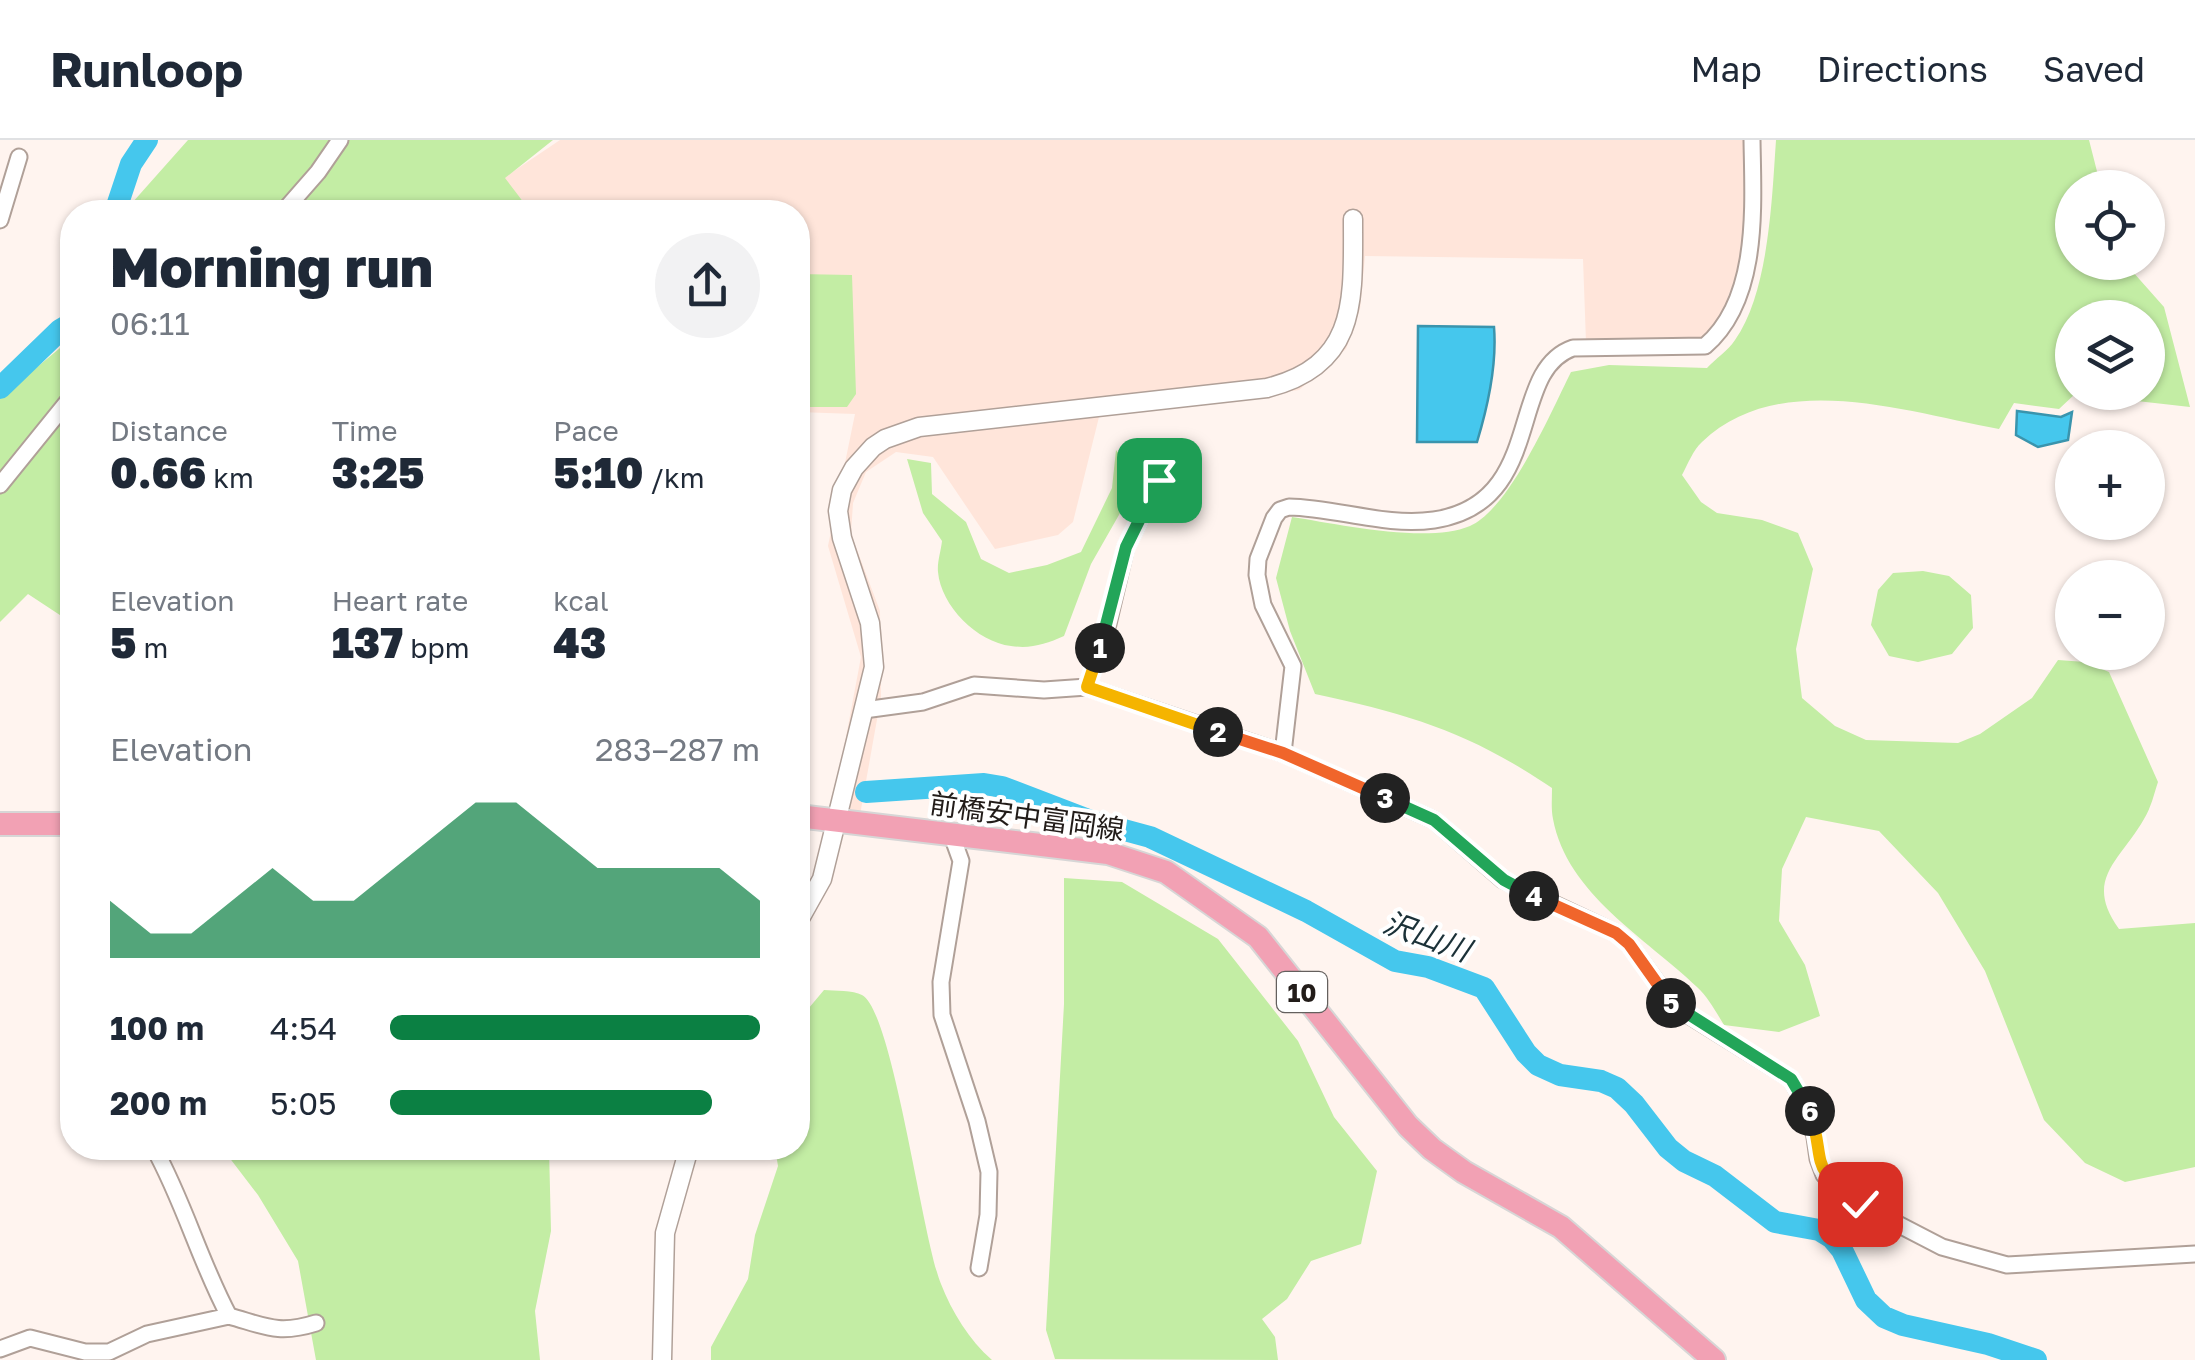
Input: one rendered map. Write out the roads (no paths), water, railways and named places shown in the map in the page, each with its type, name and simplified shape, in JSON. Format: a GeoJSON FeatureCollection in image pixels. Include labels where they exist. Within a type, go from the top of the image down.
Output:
{"type":"FeatureCollection","features":[{"type":"Feature","properties":{"kind":"main road","name":"前橋安中富岡線"},"geometry":{"type":"LineString","coordinates":[[810,818],[1108,854],[1166,872],[1184,882],[1258,937],[1408,1126],[1432,1150],[1561,1227],[1714,1360]]}},
{"type":"Feature","properties":{"kind":"main road"},"geometry":{"type":"LineString","coordinates":[[0,824],[60,824]]}},
{"type":"Feature","properties":{"kind":"street"},"geometry":{"type":"LineString","coordinates":[[293,200],[340,140]]}},
{"type":"Feature","properties":{"kind":"street"},"geometry":{"type":"LineString","coordinates":[[1283,753],[1292,666],[1264,605],[1257,576],[1258,559],[1274,518],[1289,507],[1378,519],[1431,521],[1458,514],[1480,504],[1495,489],[1514,454],[1546,366],[1561,352],[1573,348],[1705,346],[1728,318],[1748,258],[1752,140]]}},
{"type":"Feature","properties":{"kind":"street"},"geometry":{"type":"LineString","coordinates":[[0,220],[19,157]]}},
{"type":"Feature","properties":{"kind":"street"},"geometry":{"type":"LineString","coordinates":[[810,900],[822,879],[874,667],[870,623],[845,549],[838,511],[842,490],[854,468],[885,439],[919,427],[1293,382],[1328,357],[1347,321],[1352,297],[1353,219]]}},
{"type":"Feature","properties":{"kind":"street"},"geometry":{"type":"LineString","coordinates":[[0,486],[60,411]]}},
{"type":"Feature","properties":{"kind":"street"},"geometry":{"type":"LineString","coordinates":[[1087,687],[1108,624],[1126,547],[1159,480]]}},
{"type":"Feature","properties":{"kind":"street"},"geometry":{"type":"LineString","coordinates":[[864,710],[923,702],[974,685],[1044,690],[1087,687],[1283,753],[1434,820],[1504,880],[1616,933],[1629,944],[1674,1006],[1791,1079],[1812,1116],[1824,1174],[1860,1204],[1942,1247],[2006,1265],[2195,1254]]}},
{"type":"Feature","properties":{"kind":"street"},"geometry":{"type":"LineString","coordinates":[[952,836],[962,861],[941,982],[942,1014],[977,1120],[989,1172],[988,1215],[979,1268]]}},
{"type":"Feature","properties":{"kind":"street"},"geometry":{"type":"LineString","coordinates":[[161,1160],[205,1273],[229,1316]]}},
{"type":"Feature","properties":{"kind":"street"},"geometry":{"type":"LineString","coordinates":[[662,1360],[665,1233],[686,1160]]}},
{"type":"Feature","properties":{"kind":"street"},"geometry":{"type":"LineString","coordinates":[[0,1349],[30,1338],[85,1352],[110,1352],[147,1334],[229,1316],[270,1330],[294,1330],[316,1323]]}},
{"type":"Feature","properties":{"kind":"water"},"geometry":{"type":"Polygon","coordinates":[[[1418,326],[1494,327],[1491,385],[1477,442],[1417,442],[1418,326]]]}},
{"type":"Feature","properties":{"kind":"water"},"geometry":{"type":"Polygon","coordinates":[[[2017,411],[2061,417],[2072,412],[2069,430],[2055,430],[2055,443],[2038,447],[2016,435],[2017,411]]]}},
{"type":"Feature","properties":{"kind":"waterway"},"geometry":{"type":"LineString","coordinates":[[119,200],[131,164],[147,140]]}},
{"type":"Feature","properties":{"kind":"waterway"},"geometry":{"type":"LineString","coordinates":[[0,388],[60,330]]}},
{"type":"Feature","properties":{"kind":"waterway","name":"沢山川"},"geometry":{"type":"LineString","coordinates":[[866,792],[984,784],[1002,787],[1091,821],[1150,837],[1306,911],[1395,961],[1428,967],[1484,988],[1538,1065],[1560,1075],[1601,1081],[1617,1088],[1684,1161],[1715,1176],[1775,1222],[1819,1230],[1832,1238],[1866,1300],[1884,1317],[2036,1360]]}}]}
